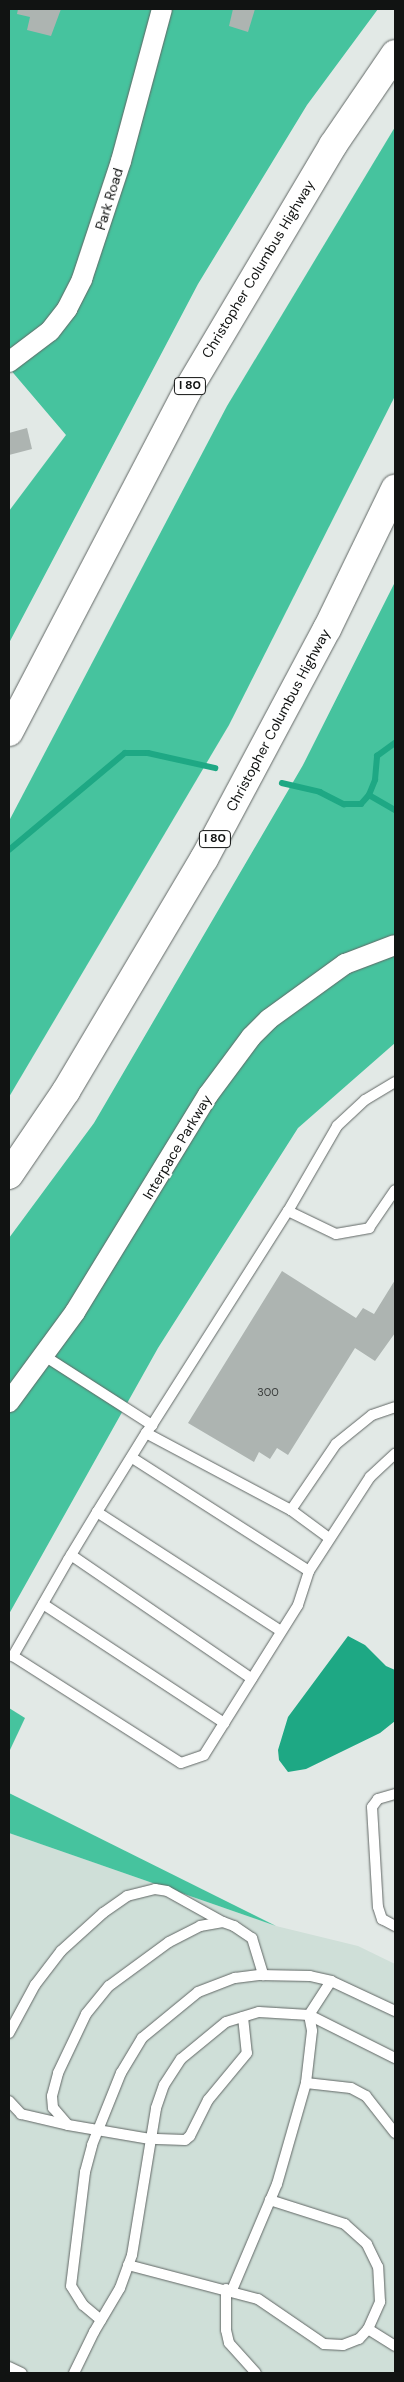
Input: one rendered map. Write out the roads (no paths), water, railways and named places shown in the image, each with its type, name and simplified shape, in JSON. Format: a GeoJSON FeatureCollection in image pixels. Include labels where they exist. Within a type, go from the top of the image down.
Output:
{"type":"FeatureCollection","features":[{"type":"Feature","properties":{"kind":"highway","name":"Christopher Columbus Highway"},"geometry":{"type":"LineString","coordinates":[[9,732],[187,391],[333,145],[395,54]]}},
{"type":"Feature","properties":{"kind":"highway","name":"Christopher Columbus Highway"},"geometry":{"type":"LineString","coordinates":[[9,1175],[66,1091],[204,858],[327,629],[395,489]]}},
{"type":"Feature","properties":{"kind":"street","name":"Park Road"},"geometry":{"type":"LineString","coordinates":[[9,362],[50,332],[67,309],[82,279],[121,161],[162,9]]}},
{"type":"Feature","properties":{"kind":"street","name":"Interpace Parkway"},"geometry":{"type":"LineString","coordinates":[[9,1402],[75,1312],[208,1095],[251,1037],[269,1019],[346,964],[395,946]]}},
{"type":"Feature","properties":{"kind":"lane"},"geometry":{"type":"LineString","coordinates":[[395,1082],[365,1100],[337,1126],[288,1211],[97,1512],[13,1656],[181,1763],[204,1754],[298,1605],[308,1571],[329,1538],[370,1477],[395,1454]]}},
{"type":"Feature","properties":{"kind":"lane"},"geometry":{"type":"LineString","coordinates":[[288,1211],[336,1234],[369,1228],[395,1190]]}},
{"type":"Feature","properties":{"kind":"lane"},"geometry":{"type":"LineString","coordinates":[[43,1355],[149,1429],[291,1510],[329,1538]]}},
{"type":"Feature","properties":{"kind":"lane"},"geometry":{"type":"LineString","coordinates":[[291,1510],[336,1444],[372,1415],[395,1407]]}},
{"type":"Feature","properties":{"kind":"lane"},"geometry":{"type":"LineString","coordinates":[[131,1457],[308,1571]]}},
{"type":"Feature","properties":{"kind":"lane"},"geometry":{"type":"LineString","coordinates":[[97,1512],[281,1631]]}},
{"type":"Feature","properties":{"kind":"lane"},"geometry":{"type":"LineString","coordinates":[[71,1555],[252,1679]]}},
{"type":"Feature","properties":{"kind":"lane"},"geometry":{"type":"LineString","coordinates":[[43,1604],[224,1723]]}},
{"type":"Feature","properties":{"kind":"lane"},"geometry":{"type":"LineString","coordinates":[[395,1794],[378,1798],[372,1807],[378,1907],[382,1919],[395,1926]]}},
{"type":"Feature","properties":{"kind":"lane"},"geometry":{"type":"LineString","coordinates":[[9,2032],[35,1985],[61,1951],[103,1913],[127,1896],[155,1888],[167,1891],[223,1922],[244,1930],[252,1938],[263,1975]]}},
{"type":"Feature","properties":{"kind":"lane"},"geometry":{"type":"LineString","coordinates":[[68,2126],[53,2108],[52,2096],[71,2042],[86,2014],[109,1986],[162,1947],[200,1926],[223,1922]]}},
{"type":"Feature","properties":{"kind":"lane"},"geometry":{"type":"LineString","coordinates":[[101,2320],[83,2306],[71,2286],[85,2172],[98,2130],[129,2056],[159,2021],[198,1992],[235,1978],[263,1975],[310,1976],[331,1981],[395,2010]]}},
{"type":"Feature","properties":{"kind":"lane"},"geometry":{"type":"LineString","coordinates":[[256,2373],[229,2343],[226,2330],[229,2290],[270,2200],[296,2125],[306,2083],[312,2031],[308,2015],[331,1981]]}},
{"type":"Feature","properties":{"kind":"lane"},"geometry":{"type":"LineString","coordinates":[[74,2373],[120,2288],[128,2265],[150,2139],[164,2085],[181,2060],[208,2034],[226,2022],[260,2012],[308,2015],[395,2058]]}},
{"type":"Feature","properties":{"kind":"lane"},"geometry":{"type":"LineString","coordinates":[[9,2101],[21,2114],[68,2126],[177,2142],[190,2136],[208,2100],[247,2052],[243,2017]]}},
{"type":"Feature","properties":{"kind":"lane"},"geometry":{"type":"LineString","coordinates":[[306,2083],[351,2088],[366,2096],[395,2133]]}},
{"type":"Feature","properties":{"kind":"lane"},"geometry":{"type":"LineString","coordinates":[[128,2265],[258,2299],[324,2344],[343,2345],[359,2339],[368,2329],[380,2302],[381,2283],[378,2267],[367,2244],[345,2224],[270,2200]]}},
{"type":"Feature","properties":{"kind":"lane"},"geometry":{"type":"LineString","coordinates":[[368,2329],[395,2346]]}},
{"type":"Feature","properties":{"kind":"lane"},"geometry":{"type":"LineString","coordinates":[[9,2367],[22,2373]]}},
{"type":"Feature","properties":{"kind":"waterway"},"geometry":{"type":"LineString","coordinates":[[282,783],[320,792],[344,804],[361,804],[369,795],[375,780],[377,756],[395,743]]}},
{"type":"Feature","properties":{"kind":"waterway"},"geometry":{"type":"LineString","coordinates":[[9,850],[125,753],[148,753],[215,768]]}},
{"type":"Feature","properties":{"kind":"waterway"},"geometry":{"type":"LineString","coordinates":[[369,795],[395,810]]}}]}
